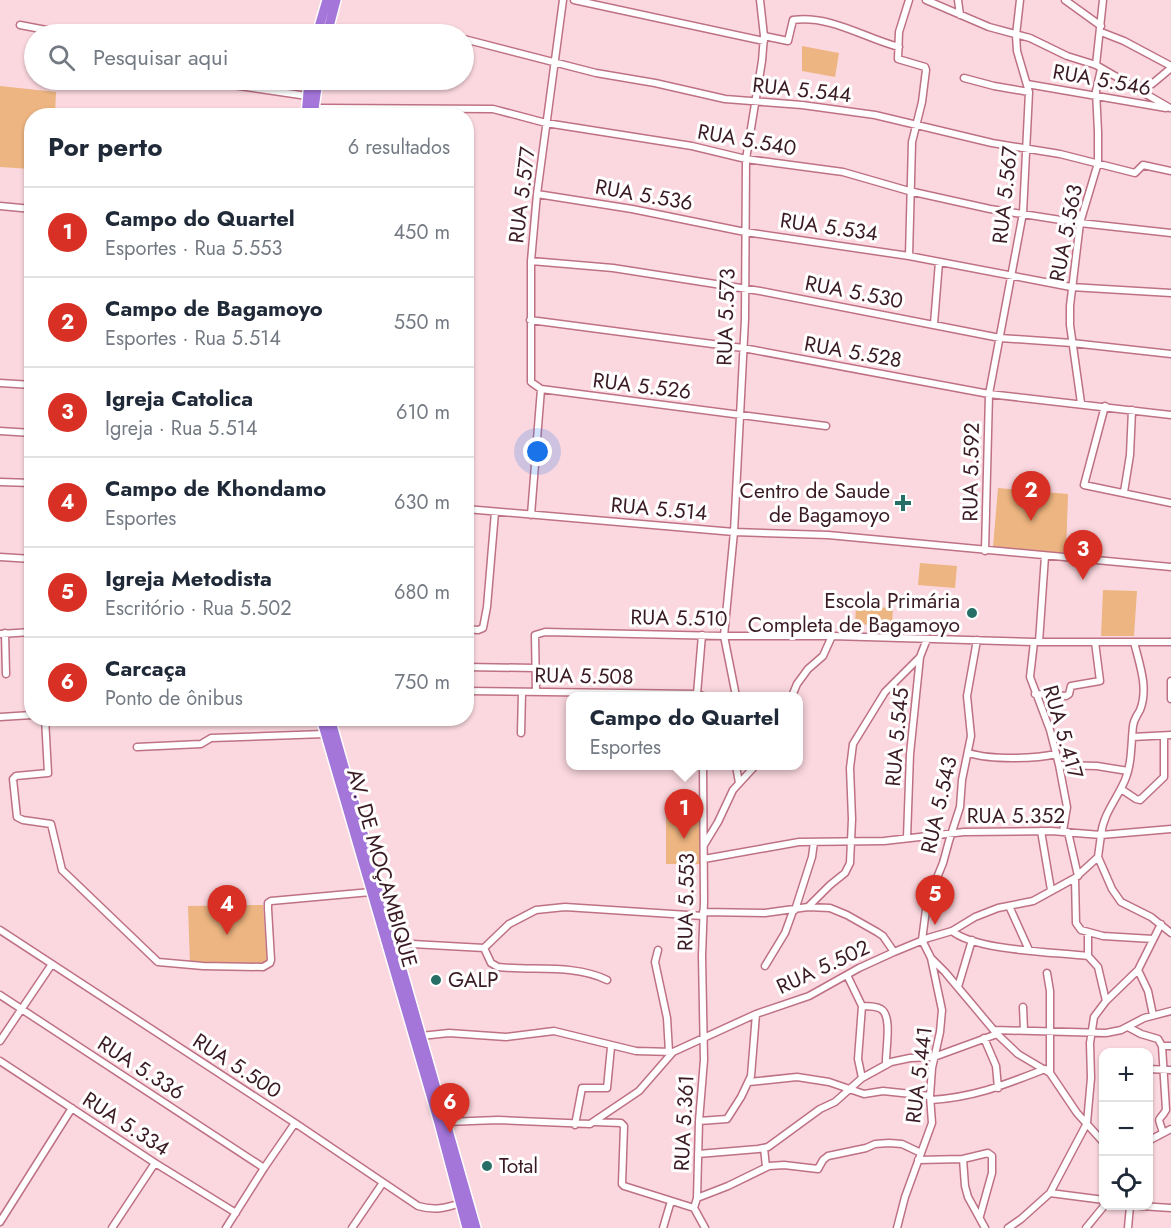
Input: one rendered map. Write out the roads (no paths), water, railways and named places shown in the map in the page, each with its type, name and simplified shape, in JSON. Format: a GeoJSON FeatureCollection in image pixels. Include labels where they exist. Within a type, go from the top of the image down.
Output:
{"type":"FeatureCollection","features":[{"type":"Feature","properties":{"kind":"highway"},"geometry":{"type":"LineString","coordinates":[[321,24],[327,0]]}},
{"type":"Feature","properties":{"kind":"highway"},"geometry":{"type":"LineString","coordinates":[[330,24],[336,0]]}},
{"type":"Feature","properties":{"kind":"highway"},"geometry":{"type":"LineString","coordinates":[[308,90],[310,108]]}},
{"type":"Feature","properties":{"kind":"highway"},"geometry":{"type":"LineString","coordinates":[[312,108],[316,90]]}},
{"type":"Feature","properties":{"kind":"highway","name":"AV. DE MOÇAMBIQUE"},"geometry":{"type":"LineString","coordinates":[[323,726],[439,1123],[467,1228]]}},
{"type":"Feature","properties":{"kind":"highway","name":"AV. DE MOÇAMBIQUE"},"geometry":{"type":"LineString","coordinates":[[332,726],[476,1228]]}},
{"type":"Feature","properties":{"kind":"street","name":"RUA 5.577"},"geometry":{"type":"LineString","coordinates":[[541,389],[531,382],[531,261],[537,194],[563,0]]}},
{"type":"Feature","properties":{"kind":"street"},"geometry":{"type":"LineString","coordinates":[[574,0],[764,39],[788,41],[793,20],[810,19],[843,26],[882,43],[899,47]]}},
{"type":"Feature","properties":{"kind":"street","name":"RUA 5.573"},"geometry":{"type":"LineString","coordinates":[[735,692],[724,636],[734,532],[745,319],[746,159],[764,39],[760,0]]}},
{"type":"Feature","properties":{"kind":"street"},"geometry":{"type":"LineString","coordinates":[[909,0],[899,32],[898,60],[926,68],[924,91],[912,142],[909,256]]}},
{"type":"Feature","properties":{"kind":"street"},"geometry":{"type":"LineString","coordinates":[[926,0],[989,27],[1030,38],[1067,56],[1098,67],[1170,109]]}},
{"type":"Feature","properties":{"kind":"street"},"geometry":{"type":"LineString","coordinates":[[958,0],[960,15]]}},
{"type":"Feature","properties":{"kind":"street","name":"RUA 5.567"},"geometry":{"type":"LineString","coordinates":[[989,394],[1023,215],[1029,92],[1021,68],[1016,34],[1020,0]]}},
{"type":"Feature","properties":{"kind":"street"},"geometry":{"type":"LineString","coordinates":[[1065,0],[1101,29],[1171,67],[1152,84],[1135,88]]}},
{"type":"Feature","properties":{"kind":"street","name":"RUA 5.563"},"geometry":{"type":"LineString","coordinates":[[1081,403],[1072,343],[1071,287],[1080,223],[1098,163],[1096,96],[1103,0]]}},
{"type":"Feature","properties":{"kind":"street"},"geometry":{"type":"LineString","coordinates":[[20,25],[24,26]]}},
{"type":"Feature","properties":{"kind":"street","name":"RUA 5.544"},"geometry":{"type":"LineString","coordinates":[[474,42],[596,73],[655,83],[725,99],[756,100],[846,110],[1136,172],[1143,165],[1171,171]]}},
{"type":"Feature","properties":{"kind":"street"},"geometry":{"type":"LineString","coordinates":[[964,78],[1029,92]]}},
{"type":"Feature","properties":{"kind":"street","name":"RUA 5.546"},"geometry":{"type":"LineString","coordinates":[[1028,84],[1170,109]]}},
{"type":"Feature","properties":{"kind":"street"},"geometry":{"type":"LineString","coordinates":[[267,90],[307,96]]}},
{"type":"Feature","properties":{"kind":"street","name":"RUA 5.540"},"geometry":{"type":"LineString","coordinates":[[322,108],[477,108],[503,111],[546,123],[692,146],[746,159],[843,172],[909,191],[1023,215],[1171,232]]}},
{"type":"Feature","properties":{"kind":"street","name":"RUA 5.536"},"geometry":{"type":"LineString","coordinates":[[537,194],[632,209],[745,232]]}},
{"type":"Feature","properties":{"kind":"street"},"geometry":{"type":"LineString","coordinates":[[0,206],[24,208]]}},
{"type":"Feature","properties":{"kind":"street","name":"RUA 5.534"},"geometry":{"type":"LineString","coordinates":[[745,232],[909,256],[1071,287],[1171,293]]}},
{"type":"Feature","properties":{"kind":"street","name":"RUA 5.530"},"geometry":{"type":"LineString","coordinates":[[531,261],[613,268],[934,324],[1000,338],[1171,354]]}},
{"type":"Feature","properties":{"kind":"street"},"geometry":{"type":"LineString","coordinates":[[934,324],[939,262]]}},
{"type":"Feature","properties":{"kind":"street","name":"RUA 5.528"},"geometry":{"type":"LineString","coordinates":[[530,321],[742,348],[989,394],[1171,415]]}},
{"type":"Feature","properties":{"kind":"street"},"geometry":{"type":"LineString","coordinates":[[0,383],[24,384]]}},
{"type":"Feature","properties":{"kind":"street"},"geometry":{"type":"LineString","coordinates":[[531,515],[541,389]]}},
{"type":"Feature","properties":{"kind":"street","name":"RUA 5.526"},"geometry":{"type":"LineString","coordinates":[[541,389],[826,426]]}},
{"type":"Feature","properties":{"kind":"street","name":"RUA 5.592"},"geometry":{"type":"LineString","coordinates":[[986,551],[989,394]]}},
{"type":"Feature","properties":{"kind":"street"},"geometry":{"type":"LineString","coordinates":[[1105,406],[1084,485],[1171,503]]}},
{"type":"Feature","properties":{"kind":"street"},"geometry":{"type":"LineString","coordinates":[[1124,492],[1131,444],[1132,410]]}},
{"type":"Feature","properties":{"kind":"street"},"geometry":{"type":"LineString","coordinates":[[0,431],[24,432]]}},
{"type":"Feature","properties":{"kind":"street"},"geometry":{"type":"LineString","coordinates":[[0,482],[24,483]]}},
{"type":"Feature","properties":{"kind":"street","name":"RUA 5.514"},"geometry":{"type":"LineString","coordinates":[[474,510],[734,532],[828,535],[1171,567]]}},
{"type":"Feature","properties":{"kind":"street"},"geometry":{"type":"LineString","coordinates":[[474,630],[483,628],[495,512]]}},
{"type":"Feature","properties":{"kind":"street","name":"RUA 5.417"},"geometry":{"type":"LineString","coordinates":[[1045,556],[1037,642],[1029,671],[1035,694],[1050,730],[1067,807],[1066,832],[1077,877],[1076,923],[1081,930],[1088,933]]}},
{"type":"Feature","properties":{"kind":"street"},"geometry":{"type":"LineString","coordinates":[[0,557],[24,558]]}},
{"type":"Feature","properties":{"kind":"street","name":"RUA 5.510"},"geometry":{"type":"LineString","coordinates":[[536,668],[535,635],[545,632],[832,636],[1037,642],[1171,642]]}},
{"type":"Feature","properties":{"kind":"street"},"geometry":{"type":"LineString","coordinates":[[6,674],[3,634],[24,633]]}},
{"type":"Feature","properties":{"kind":"street"},"geometry":{"type":"LineString","coordinates":[[700,692],[702,635]]}},
{"type":"Feature","properties":{"kind":"street"},"geometry":{"type":"LineString","coordinates":[[794,692],[808,669],[823,656],[832,636]]}},
{"type":"Feature","properties":{"kind":"street","name":"RUA 5.545"},"geometry":{"type":"LineString","coordinates":[[907,838],[909,768],[921,657],[927,639]]}},
{"type":"Feature","properties":{"kind":"street","name":"RUA 5.543"},"geometry":{"type":"LineString","coordinates":[[922,940],[927,902],[944,863],[960,807],[971,729],[967,696],[977,640]]}},
{"type":"Feature","properties":{"kind":"street"},"geometry":{"type":"LineString","coordinates":[[1035,694],[1066,696],[1071,686],[1100,681],[1095,642]]}},
{"type":"Feature","properties":{"kind":"street"},"geometry":{"type":"LineString","coordinates":[[1134,642],[1143,683],[1140,711],[1135,717],[1128,771],[1121,789],[1107,812],[1098,857],[1112,889],[1121,902],[1166,928]]}},
{"type":"Feature","properties":{"kind":"street"},"geometry":{"type":"LineString","coordinates":[[808,908],[845,873],[850,863],[855,842],[850,768],[852,748],[885,692],[921,657]]}},
{"type":"Feature","properties":{"kind":"street"},"geometry":{"type":"LineString","coordinates":[[474,667],[536,668],[536,692]]}},
{"type":"Feature","properties":{"kind":"street"},"geometry":{"type":"LineString","coordinates":[[1171,681],[1171,699]]}},
{"type":"Feature","properties":{"kind":"street","name":"RUA 5.508"},"geometry":{"type":"LineString","coordinates":[[474,691],[566,693]]}},
{"type":"Feature","properties":{"kind":"street"},"geometry":{"type":"LineString","coordinates":[[521,733],[522,692]]}},
{"type":"Feature","properties":{"kind":"street"},"geometry":{"type":"LineString","coordinates":[[0,717],[24,716]]}},
{"type":"Feature","properties":{"kind":"street"},"geometry":{"type":"LineString","coordinates":[[45,726],[48,773],[16,776],[13,779],[17,817],[22,820],[51,824],[62,870],[158,962],[203,966],[263,967],[272,960],[268,903],[371,892]]}},
{"type":"Feature","properties":{"kind":"street"},"geometry":{"type":"LineString","coordinates":[[137,747],[201,744],[211,738],[325,734]]}},
{"type":"Feature","properties":{"kind":"street"},"geometry":{"type":"LineString","coordinates":[[1121,789],[1140,800],[1163,778],[1168,735],[1132,737]]}},
{"type":"Feature","properties":{"kind":"street"},"geometry":{"type":"LineString","coordinates":[[969,753],[983,757],[1036,758],[1056,754]]}},
{"type":"Feature","properties":{"kind":"street"},"geometry":{"type":"LineString","coordinates":[[1059,765],[1098,766],[1128,771]]}},
{"type":"Feature","properties":{"kind":"street","name":"RUA 5.553"},"geometry":{"type":"LineString","coordinates":[[703,770],[704,1040]]}},
{"type":"Feature","properties":{"kind":"street"},"geometry":{"type":"LineString","coordinates":[[737,770],[739,783]]}},
{"type":"Feature","properties":{"kind":"street"},"geometry":{"type":"LineString","coordinates":[[704,846],[730,795],[751,770]]}},
{"type":"Feature","properties":{"kind":"street"},"geometry":{"type":"LineString","coordinates":[[1101,835],[1171,829]]}},
{"type":"Feature","properties":{"kind":"street"},"geometry":{"type":"LineString","coordinates":[[1041,831],[1051,890]]}},
{"type":"Feature","properties":{"kind":"street","name":"RUA 5.352"},"geometry":{"type":"LineString","coordinates":[[704,859],[799,842],[855,842],[952,833],[1041,831],[1101,835]]}},
{"type":"Feature","properties":{"kind":"street"},"geometry":{"type":"LineString","coordinates":[[765,966],[785,933],[812,857],[814,842]]}},
{"type":"Feature","properties":{"kind":"street","name":"RUA 5.502"},"geometry":{"type":"LineString","coordinates":[[445,1122],[498,1120],[575,1125],[595,1122],[639,1091],[671,1052],[704,1040],[756,1014],[809,996],[894,952],[952,931],[975,917],[998,908],[1034,901],[1077,877],[1098,857]]}},
{"type":"Feature","properties":{"kind":"street"},"geometry":{"type":"LineString","coordinates":[[1009,906],[1029,950]]}},
{"type":"Feature","properties":{"kind":"street"},"geometry":{"type":"LineString","coordinates":[[394,943],[484,948],[509,924],[536,910],[565,907],[703,914],[765,913],[830,908],[883,936],[894,952]]}},
{"type":"Feature","properties":{"kind":"street"},"geometry":{"type":"LineString","coordinates":[[1008,1228],[1022,1219],[1050,1193],[1087,1123],[1091,1078],[1090,1033],[1094,1017],[1106,1001],[1138,970],[1153,939],[1166,928],[1171,919]]}},
{"type":"Feature","properties":{"kind":"street","name":"RUA 5.500"},"geometry":{"type":"LineString","coordinates":[[0,930],[418,1206],[430,1210],[441,1209],[460,1202]]}},
{"type":"Feature","properties":{"kind":"street"},"geometry":{"type":"LineString","coordinates":[[952,931],[963,938],[1011,949],[1088,956],[1098,967],[1106,1001]]}},
{"type":"Feature","properties":{"kind":"street"},"geometry":{"type":"LineString","coordinates":[[1088,956],[1088,933],[1153,939]]}},
{"type":"Feature","properties":{"kind":"street"},"geometry":{"type":"LineString","coordinates":[[922,940],[931,958],[996,1032],[1018,1054],[1048,1071],[1077,1113],[1099,1137]]}},
{"type":"Feature","properties":{"kind":"street"},"geometry":{"type":"LineString","coordinates":[[958,987],[972,940]]}},
{"type":"Feature","properties":{"kind":"street"},"geometry":{"type":"LineString","coordinates":[[484,948],[493,965],[516,969],[578,971],[607,980]]}},
{"type":"Feature","properties":{"kind":"street"},"geometry":{"type":"LineString","coordinates":[[421,1036],[449,1033],[506,1037],[554,1032],[611,1047],[636,1051],[671,1052],[666,1008],[656,966],[658,950]]}},
{"type":"Feature","properties":{"kind":"street","name":"RUA 5.441"},"geometry":{"type":"LineString","coordinates":[[897,1228],[932,1123],[934,1057],[942,1010],[931,958]]}},
{"type":"Feature","properties":{"kind":"street"},"geometry":{"type":"LineString","coordinates":[[0,1041],[52,964]]}},
{"type":"Feature","properties":{"kind":"street"},"geometry":{"type":"LineString","coordinates":[[1138,970],[1148,991],[1152,1016]]}},
{"type":"Feature","properties":{"kind":"street"},"geometry":{"type":"LineString","coordinates":[[1047,973],[1050,991],[1048,1071]]}},
{"type":"Feature","properties":{"kind":"street"},"geometry":{"type":"LineString","coordinates":[[848,975],[861,1006],[858,1059],[862,1078]]}},
{"type":"Feature","properties":{"kind":"street","name":"RUA 5.336"},"geometry":{"type":"LineString","coordinates":[[0,994],[264,1168]]}},
{"type":"Feature","properties":{"kind":"street"},"geometry":{"type":"LineString","coordinates":[[861,1006],[878,1007],[884,1011],[888,1024],[886,1065]]}},
{"type":"Feature","properties":{"kind":"street"},"geometry":{"type":"LineString","coordinates":[[1023,1007],[1024,1030]]}},
{"type":"Feature","properties":{"kind":"street"},"geometry":{"type":"LineString","coordinates":[[698,1154],[764,1148],[786,1136],[820,1109],[835,1102],[862,1078],[897,1060],[934,1057],[996,1032],[1024,1030],[1114,1032],[1152,1016],[1171,1011]]}},
{"type":"Feature","properties":{"kind":"street"},"geometry":{"type":"LineString","coordinates":[[699,1120],[727,1119],[749,1082],[756,1014]]}},
{"type":"Feature","properties":{"kind":"street"},"geometry":{"type":"LineString","coordinates":[[1128,1027],[1158,1039],[1162,1046],[1167,1070],[1166,1110],[1159,1117],[1163,1133]]}},
{"type":"Feature","properties":{"kind":"street"},"geometry":{"type":"LineString","coordinates":[[984,1038],[996,1066],[998,1088]]}},
{"type":"Feature","properties":{"kind":"street","name":"RUA 5.361"},"geometry":{"type":"LineString","coordinates":[[694,1208],[697,1198],[704,1040]]}},
{"type":"Feature","properties":{"kind":"street"},"geometry":{"type":"LineString","coordinates":[[1162,1046],[1171,1046]]}},
{"type":"Feature","properties":{"kind":"street"},"geometry":{"type":"LineString","coordinates":[[575,1125],[582,1088],[608,1088],[611,1047]]}},
{"type":"Feature","properties":{"kind":"street","name":"RUA 5.334"},"geometry":{"type":"LineString","coordinates":[[0,1060],[154,1163],[236,1213]]}},
{"type":"Feature","properties":{"kind":"street"},"geometry":{"type":"LineString","coordinates":[[749,1082],[797,1077],[829,1082],[864,1094],[883,1091],[931,1098],[956,1098],[998,1088],[1048,1071]]}},
{"type":"Feature","properties":{"kind":"street"},"geometry":{"type":"LineString","coordinates":[[0,1222],[72,1108]]}},
{"type":"Feature","properties":{"kind":"street"},"geometry":{"type":"LineString","coordinates":[[595,1122],[621,1123],[624,1126],[622,1184],[627,1189],[694,1208],[705,1228]]}},
{"type":"Feature","properties":{"kind":"street"},"geometry":{"type":"LineString","coordinates":[[226,1228],[295,1123]]}},
{"type":"Feature","properties":{"kind":"street"},"geometry":{"type":"LineString","coordinates":[[1153,1139],[1171,1129]]}},
{"type":"Feature","properties":{"kind":"street"},"geometry":{"type":"LineString","coordinates":[[697,1198],[766,1167],[784,1165],[818,1169],[828,1156],[875,1144],[896,1143],[921,1153]]}},
{"type":"Feature","properties":{"kind":"street"},"geometry":{"type":"LineString","coordinates":[[764,1148],[766,1167]]}},
{"type":"Feature","properties":{"kind":"street"},"geometry":{"type":"LineString","coordinates":[[918,1160],[963,1159],[988,1153],[992,1156],[992,1173],[980,1216]]}},
{"type":"Feature","properties":{"kind":"street"},"geometry":{"type":"LineString","coordinates":[[963,1159],[968,1197],[985,1228]]}},
{"type":"Feature","properties":{"kind":"street"},"geometry":{"type":"LineString","coordinates":[[112,1228],[154,1163]]}},
{"type":"Feature","properties":{"kind":"street"},"geometry":{"type":"LineString","coordinates":[[352,1228],[382,1184]]}},
{"type":"Feature","properties":{"kind":"street"},"geometry":{"type":"LineString","coordinates":[[1050,1193],[1099,1199]]}},
{"type":"Feature","properties":{"kind":"street"},"geometry":{"type":"LineString","coordinates":[[663,1228],[671,1201]]}},
{"type":"Feature","properties":{"kind":"street"},"geometry":{"type":"LineString","coordinates":[[1153,1207],[1171,1208]]}},
{"type":"Feature","properties":{"kind":"street"},"geometry":{"type":"LineString","coordinates":[[1086,1228],[1101,1210]]}},
{"type":"Feature","properties":{"kind":"street"},"geometry":{"type":"LineString","coordinates":[[1128,1228],[1130,1210]]}},
{"type":"Feature","properties":{"kind":"place","name":"Centro de Saude de Bagamoyo"},"geometry":{"type":"Point","coordinates":[903,503]}},
{"type":"Feature","properties":{"kind":"place","name":"Campo de Bagamoyo"},"geometry":{"type":"Point","coordinates":[1031,521]}},
{"type":"Feature","properties":{"kind":"place","name":"Igreja Catolica"},"geometry":{"type":"Point","coordinates":[1083,580]}},
{"type":"Feature","properties":{"kind":"place","name":"Escola Primária Completa de Bagamoyo"},"geometry":{"type":"Point","coordinates":[972,613]}},
{"type":"Feature","properties":{"kind":"place","name":"Campo do Quartel"},"geometry":{"type":"Point","coordinates":[684,839]}},
{"type":"Feature","properties":{"kind":"place","name":"Igreja Metodista"},"geometry":{"type":"Point","coordinates":[935,925]}},
{"type":"Feature","properties":{"kind":"place","name":"Campo de Khondamo"},"geometry":{"type":"Point","coordinates":[227,935]}},
{"type":"Feature","properties":{"kind":"place","name":"GALP"},"geometry":{"type":"Point","coordinates":[436,980]}},
{"type":"Feature","properties":{"kind":"place","name":"Carcaça"},"geometry":{"type":"Point","coordinates":[450,1133]}},
{"type":"Feature","properties":{"kind":"place","name":"Total"},"geometry":{"type":"Point","coordinates":[487,1166]}}]}
